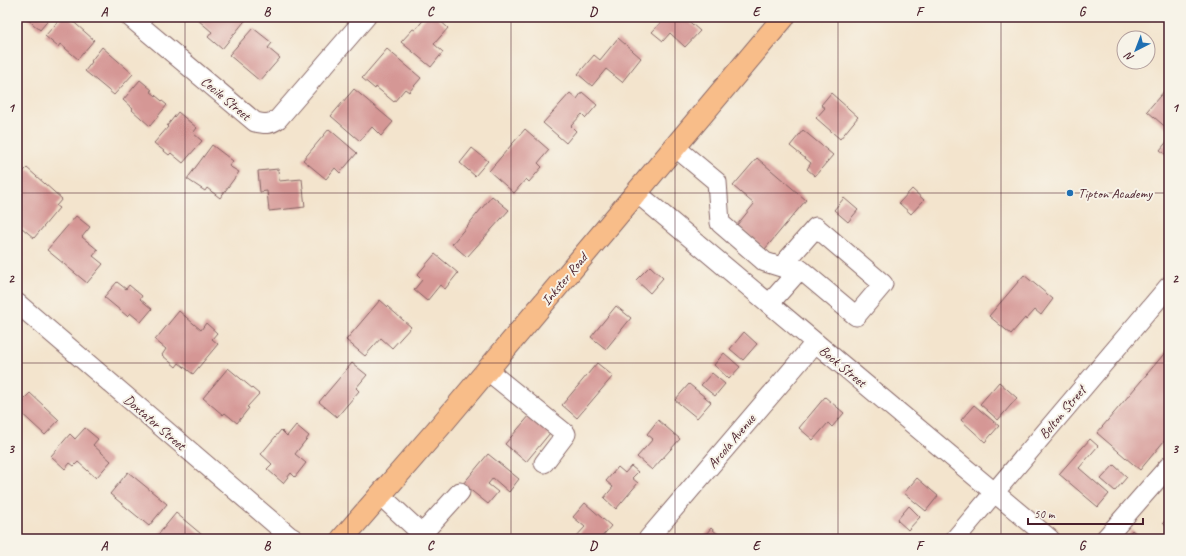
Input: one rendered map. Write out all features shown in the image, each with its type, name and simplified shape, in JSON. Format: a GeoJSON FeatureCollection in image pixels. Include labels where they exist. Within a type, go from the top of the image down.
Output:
{"type":"FeatureCollection","features":[{"type":"Feature","properties":{"kind":"main road","name":"Inkster Road"},"geometry":{"type":"LineString","coordinates":[[342,539],[442,424],[675,147],[776,20]]}},
{"type":"Feature","properties":{"kind":"street","name":"Cecile Street"},"geometry":{"type":"LineString","coordinates":[[130,17],[218,93],[255,122],[265,124],[278,119],[366,17]]}},
{"type":"Feature","properties":{"kind":"street"},"geometry":{"type":"LineString","coordinates":[[675,147],[717,182],[720,223],[765,262],[781,267],[794,263]]}},
{"type":"Feature","properties":{"kind":"street","name":"Bock Street"},"geometry":{"type":"LineString","coordinates":[[636,193],[1050,539]]}},
{"type":"Feature","properties":{"kind":"street"},"geometry":{"type":"LineString","coordinates":[[769,304],[794,263],[816,227],[883,284],[856,316],[794,263]]}},
{"type":"Feature","properties":{"kind":"street","name":"Belton Street"},"geometry":{"type":"LineString","coordinates":[[955,539],[1169,286]]}},
{"type":"Feature","properties":{"kind":"street","name":"Doxtator Street"},"geometry":{"type":"LineString","coordinates":[[17,303],[294,539]]}},
{"type":"Feature","properties":{"kind":"street","name":"Arcola Avenue"},"geometry":{"type":"LineString","coordinates":[[648,539],[815,343]]}},
{"type":"Feature","properties":{"kind":"street"},"geometry":{"type":"LineString","coordinates":[[487,370],[566,434],[544,463]]}},
{"type":"Feature","properties":{"kind":"street"},"geometry":{"type":"LineString","coordinates":[[1105,539],[1169,466]]}},
{"type":"Feature","properties":{"kind":"street"},"geometry":{"type":"LineString","coordinates":[[380,495],[420,537],[460,492]]}},
{"type":"Feature","properties":{"kind":"building"},"geometry":{"type":"Polygon","coordinates":[[[25,17],[51,17],[40,30],[25,17]]]}},
{"type":"Feature","properties":{"kind":"building"},"geometry":{"type":"Polygon","coordinates":[[[62,17],[68,17],[94,40],[78,59],[60,44],[58,47],[45,36],[62,17]]]}},
{"type":"Feature","properties":{"kind":"building"},"geometry":{"type":"Polygon","coordinates":[[[200,17],[248,17],[222,49],[208,37],[212,32],[198,20],[200,17]]]}},
{"type":"Feature","properties":{"kind":"building"},"geometry":{"type":"Polygon","coordinates":[[[426,17],[436,17],[448,28],[434,44],[443,52],[431,67],[401,42],[413,29],[415,30],[426,17]]]}},
{"type":"Feature","properties":{"kind":"building"},"geometry":{"type":"Polygon","coordinates":[[[666,17],[684,17],[700,31],[685,47],[670,33],[663,41],[652,32],[666,17]]]}},
{"type":"Feature","properties":{"kind":"building"},"geometry":{"type":"Polygon","coordinates":[[[253,28],[272,43],[268,48],[280,58],[260,81],[229,55],[253,28]]]}},
{"type":"Feature","properties":{"kind":"building"},"geometry":{"type":"Polygon","coordinates":[[[618,38],[641,58],[622,82],[606,69],[592,86],[578,74],[594,55],[600,60],[618,38]]]}},
{"type":"Feature","properties":{"kind":"building"},"geometry":{"type":"Polygon","coordinates":[[[102,47],[133,74],[114,95],[85,71],[102,47]]]}},
{"type":"Feature","properties":{"kind":"building"},"geometry":{"type":"Polygon","coordinates":[[[387,49],[421,78],[409,92],[405,89],[394,102],[362,78],[387,49]]]}},
{"type":"Feature","properties":{"kind":"building"},"geometry":{"type":"Polygon","coordinates":[[[140,80],[152,90],[150,91],[167,105],[150,126],[123,100],[140,80]]]}},
{"type":"Feature","properties":{"kind":"building"},"geometry":{"type":"Polygon","coordinates":[[[354,89],[393,122],[381,136],[372,127],[360,141],[331,116],[354,89]]]}},
{"type":"Feature","properties":{"kind":"building"},"geometry":{"type":"Polygon","coordinates":[[[1166,89],[1169,92],[1169,130],[1147,111],[1166,89]]]}},
{"type":"Feature","properties":{"kind":"building"},"geometry":{"type":"Polygon","coordinates":[[[582,92],[597,105],[586,118],[582,114],[571,126],[576,131],[566,143],[543,123],[570,93],[577,99],[582,92]]]}},
{"type":"Feature","properties":{"kind":"building"},"geometry":{"type":"Polygon","coordinates":[[[831,93],[858,117],[840,139],[816,118],[825,108],[821,105],[831,93]]]}},
{"type":"Feature","properties":{"kind":"building"},"geometry":{"type":"Polygon","coordinates":[[[178,112],[197,128],[193,133],[202,141],[183,163],[171,153],[169,155],[154,143],[168,127],[167,126],[178,112]]]}},
{"type":"Feature","properties":{"kind":"building"},"geometry":{"type":"Polygon","coordinates":[[[329,129],[357,153],[340,173],[335,168],[326,179],[303,160],[329,129]]]}},
{"type":"Feature","properties":{"kind":"building"},"geometry":{"type":"Polygon","coordinates":[[[525,129],[549,150],[538,163],[542,167],[529,182],[526,179],[514,193],[489,171],[525,129]]]}},
{"type":"Feature","properties":{"kind":"building"},"geometry":{"type":"Polygon","coordinates":[[[803,130],[833,155],[815,176],[807,169],[811,163],[790,146],[803,130]]]}},
{"type":"Feature","properties":{"kind":"building"},"geometry":{"type":"Polygon","coordinates":[[[1169,139],[1169,157],[1160,150],[1169,139]]]}},
{"type":"Feature","properties":{"kind":"building"},"geometry":{"type":"Polygon","coordinates":[[[212,145],[233,161],[229,166],[239,172],[220,198],[207,188],[205,191],[187,179],[212,145]]]}},
{"type":"Feature","properties":{"kind":"building"},"geometry":{"type":"Polygon","coordinates":[[[472,148],[488,161],[475,176],[460,163],[472,148]]]}},
{"type":"Feature","properties":{"kind":"building"},"geometry":{"type":"Polygon","coordinates":[[[757,158],[806,200],[765,249],[737,225],[754,204],[733,186],[757,158]]]}},
{"type":"Feature","properties":{"kind":"building"},"geometry":{"type":"Polygon","coordinates":[[[27,168],[62,199],[56,206],[59,208],[34,238],[22,228],[18,233],[17,232],[17,175],[19,173],[20,175],[27,168]]]}},
{"type":"Feature","properties":{"kind":"building"},"geometry":{"type":"Polygon","coordinates":[[[278,169],[279,181],[302,179],[305,207],[269,211],[267,191],[260,192],[258,171],[278,169]]]}},
{"type":"Feature","properties":{"kind":"building"},"geometry":{"type":"Polygon","coordinates":[[[912,189],[924,200],[911,214],[899,203],[912,189]]]}},
{"type":"Feature","properties":{"kind":"building"},"geometry":{"type":"Polygon","coordinates":[[[492,196],[509,210],[467,257],[452,244],[492,196]]]}},
{"type":"Feature","properties":{"kind":"building"},"geometry":{"type":"Polygon","coordinates":[[[844,198],[858,210],[848,222],[834,210],[844,198]]]}},
{"type":"Feature","properties":{"kind":"building"},"geometry":{"type":"Polygon","coordinates":[[[76,216],[90,227],[82,237],[98,250],[93,256],[103,264],[87,283],[47,250],[76,216]]]}},
{"type":"Feature","properties":{"kind":"building"},"geometry":{"type":"Polygon","coordinates":[[[435,254],[458,273],[445,289],[440,285],[427,301],[414,290],[422,280],[417,275],[435,254]]]}},
{"type":"Feature","properties":{"kind":"building"},"geometry":{"type":"Polygon","coordinates":[[[650,266],[663,278],[650,293],[636,280],[650,266]]]}},
{"type":"Feature","properties":{"kind":"building"},"geometry":{"type":"Polygon","coordinates":[[[1024,275],[1053,299],[1041,315],[1035,310],[1026,320],[1025,318],[1011,334],[989,316],[1024,275]]]}},
{"type":"Feature","properties":{"kind":"building"},"geometry":{"type":"Polygon","coordinates":[[[117,282],[126,289],[129,285],[142,296],[140,299],[152,309],[141,322],[130,313],[127,316],[104,297],[117,282]]]}},
{"type":"Feature","properties":{"kind":"building"},"geometry":{"type":"Polygon","coordinates":[[[380,300],[411,327],[392,348],[381,338],[365,356],[346,340],[380,300]]]}},
{"type":"Feature","properties":{"kind":"building"},"geometry":{"type":"Polygon","coordinates":[[[616,306],[631,318],[606,349],[591,337],[616,306]]]}},
{"type":"Feature","properties":{"kind":"building"},"geometry":{"type":"Polygon","coordinates":[[[179,311],[201,330],[206,323],[217,333],[212,339],[218,344],[193,374],[179,363],[176,367],[162,355],[166,349],[155,340],[179,311]]]}},
{"type":"Feature","properties":{"kind":"building"},"geometry":{"type":"Polygon","coordinates":[[[744,332],[757,344],[743,360],[730,349],[744,332]]]}},
{"type":"Feature","properties":{"kind":"building"},"geometry":{"type":"Polygon","coordinates":[[[1169,348],[1169,435],[1140,470],[1097,433],[1169,348]]]}},
{"type":"Feature","properties":{"kind":"building"},"geometry":{"type":"Polygon","coordinates":[[[724,353],[740,367],[729,379],[714,365],[724,353]]]}},
{"type":"Feature","properties":{"kind":"building"},"geometry":{"type":"Polygon","coordinates":[[[352,363],[367,375],[356,388],[359,391],[337,417],[319,402],[352,363]]]}},
{"type":"Feature","properties":{"kind":"building"},"geometry":{"type":"Polygon","coordinates":[[[597,363],[613,376],[577,418],[562,405],[597,363]]]}},
{"type":"Feature","properties":{"kind":"building"},"geometry":{"type":"Polygon","coordinates":[[[228,368],[259,394],[247,407],[249,408],[237,423],[225,413],[223,415],[203,398],[228,368]]]}},
{"type":"Feature","properties":{"kind":"building"},"geometry":{"type":"Polygon","coordinates":[[[712,373],[725,384],[715,396],[701,385],[712,373]]]}},
{"type":"Feature","properties":{"kind":"building"},"geometry":{"type":"Polygon","coordinates":[[[999,382],[1017,398],[998,420],[980,404],[999,382]]]}},
{"type":"Feature","properties":{"kind":"building"},"geometry":{"type":"Polygon","coordinates":[[[689,384],[711,402],[697,418],[675,400],[689,384]]]}},
{"type":"Feature","properties":{"kind":"building"},"geometry":{"type":"Polygon","coordinates":[[[30,393],[59,420],[45,435],[17,409],[17,406],[30,393]]]}},
{"type":"Feature","properties":{"kind":"building"},"geometry":{"type":"Polygon","coordinates":[[[825,397],[844,413],[832,427],[828,423],[813,440],[799,428],[825,397]]]}},
{"type":"Feature","properties":{"kind":"building"},"geometry":{"type":"Polygon","coordinates":[[[974,405],[999,426],[985,442],[961,420],[974,405]]]}},
{"type":"Feature","properties":{"kind":"building"},"geometry":{"type":"Polygon","coordinates":[[[530,415],[550,433],[526,462],[505,444],[530,415]]]}},
{"type":"Feature","properties":{"kind":"building"},"geometry":{"type":"Polygon","coordinates":[[[658,420],[680,439],[652,470],[637,457],[653,439],[647,434],[658,420]]]}},
{"type":"Feature","properties":{"kind":"building"},"geometry":{"type":"Polygon","coordinates":[[[296,425],[309,436],[295,454],[306,463],[295,477],[291,473],[283,483],[267,469],[272,464],[261,454],[281,430],[287,436],[296,425]]]}},
{"type":"Feature","properties":{"kind":"building"},"geometry":{"type":"Polygon","coordinates":[[[85,428],[98,439],[93,445],[111,461],[96,478],[78,462],[74,466],[70,463],[65,469],[51,456],[70,434],[75,439],[85,428]]]}},
{"type":"Feature","properties":{"kind":"building"},"geometry":{"type":"Polygon","coordinates":[[[1090,439],[1098,446],[1079,468],[1109,494],[1098,507],[1059,474],[1090,439]]]}},
{"type":"Feature","properties":{"kind":"building"},"geometry":{"type":"Polygon","coordinates":[[[488,454],[519,479],[509,492],[493,478],[488,484],[498,492],[488,504],[463,484],[488,454]]]}},
{"type":"Feature","properties":{"kind":"building"},"geometry":{"type":"Polygon","coordinates":[[[1114,465],[1127,477],[1115,491],[1101,479],[1114,465]]]}},
{"type":"Feature","properties":{"kind":"building"},"geometry":{"type":"Polygon","coordinates":[[[631,466],[638,472],[632,478],[638,483],[616,509],[604,498],[613,487],[606,481],[618,467],[625,473],[631,466]]]}},
{"type":"Feature","properties":{"kind":"building"},"geometry":{"type":"Polygon","coordinates":[[[128,472],[167,504],[149,526],[110,494],[128,472]]]}},
{"type":"Feature","properties":{"kind":"building"},"geometry":{"type":"Polygon","coordinates":[[[917,478],[938,496],[926,511],[904,493],[917,478]]]}},
{"type":"Feature","properties":{"kind":"building"},"geometry":{"type":"Polygon","coordinates":[[[585,503],[611,526],[600,539],[574,539],[585,527],[573,517],[585,503]]]}},
{"type":"Feature","properties":{"kind":"building"},"geometry":{"type":"Polygon","coordinates":[[[909,506],[920,517],[908,530],[897,520],[909,506]]]}},
{"type":"Feature","properties":{"kind":"building"},"geometry":{"type":"Polygon","coordinates":[[[176,513],[207,539],[162,539],[158,535],[176,513]]]}},
{"type":"Feature","properties":{"kind":"building"},"geometry":{"type":"Polygon","coordinates":[[[1169,517],[1169,529],[1163,523],[1169,517]]]}},
{"type":"Feature","properties":{"kind":"building"},"geometry":{"type":"Polygon","coordinates":[[[711,528],[723,539],[702,539],[711,528]]]}},
{"type":"Feature","properties":{"kind":"building"},"geometry":{"type":"Polygon","coordinates":[[[1132,530],[1142,539],[1125,539],[1132,530]]]}},
{"type":"Feature","properties":{"kind":"place","name":"Tipton Academy"},"geometry":{"type":"Point","coordinates":[1070,193]}}]}
